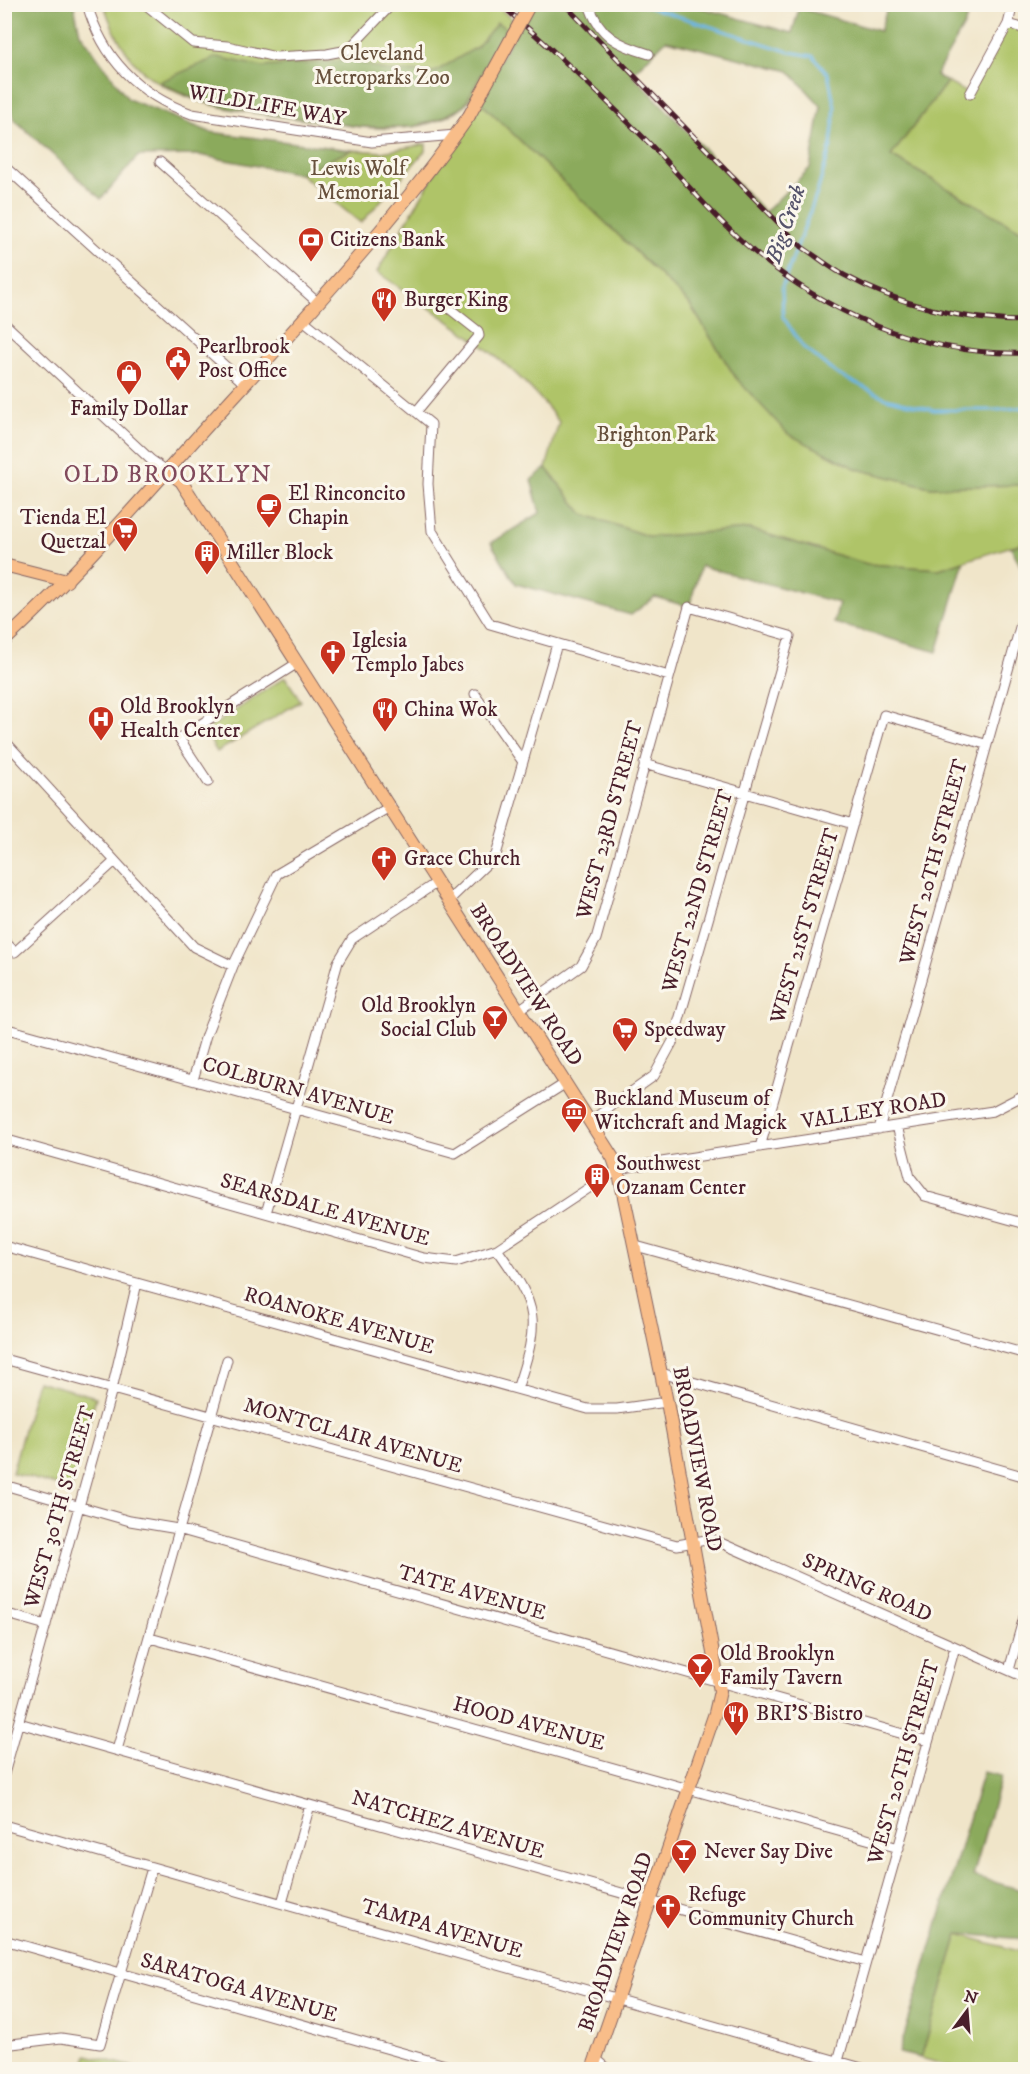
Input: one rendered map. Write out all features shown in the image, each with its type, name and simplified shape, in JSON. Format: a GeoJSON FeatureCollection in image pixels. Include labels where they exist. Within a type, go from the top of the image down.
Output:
{"type":"FeatureCollection","features":[{"type":"Feature","properties":{"kind":"main road"},"geometry":{"type":"LineString","coordinates":[[4,641],[67,581],[390,218],[469,117],[530,4]]}},
{"type":"Feature","properties":{"kind":"main road","name":"BROADVIEW ROAD"},"geometry":{"type":"LineString","coordinates":[[166,471],[181,481],[296,664],[390,806],[447,901],[566,1083],[618,1170],[636,1246],[719,1682],[715,1713],[594,2064]]}},
{"type":"Feature","properties":{"kind":"main road"},"geometry":{"type":"LineString","coordinates":[[4,565],[67,581]]}},
{"type":"Feature","properties":{"kind":"street","name":"WILDLIFE WAY"},"geometry":{"type":"LineString","coordinates":[[87,4],[105,49],[121,70],[142,89],[164,104],[192,114],[372,141],[456,135]]}},
{"type":"Feature","properties":{"kind":"street"},"geometry":{"type":"LineString","coordinates":[[145,4],[193,43],[227,46],[276,57],[327,54],[348,50],[392,4]]}},
{"type":"Feature","properties":{"kind":"street"},"geometry":{"type":"LineString","coordinates":[[590,4],[599,28],[613,42],[649,54]]}},
{"type":"Feature","properties":{"kind":"street"},"geometry":{"type":"LineString","coordinates":[[970,94],[1008,24],[1013,4]]}},
{"type":"Feature","properties":{"kind":"street"},"geometry":{"type":"LineString","coordinates":[[1008,24],[1026,29]]}},
{"type":"Feature","properties":{"kind":"street"},"geometry":{"type":"LineString","coordinates":[[160,162],[317,302]]}},
{"type":"Feature","properties":{"kind":"street"},"geometry":{"type":"LineString","coordinates":[[4,166],[244,384]]}},
{"type":"Feature","properties":{"kind":"street"},"geometry":{"type":"LineString","coordinates":[[416,412],[479,336],[477,331],[450,309]]}},
{"type":"Feature","properties":{"kind":"street"},"geometry":{"type":"LineString","coordinates":[[302,319],[431,424],[428,484],[432,531],[490,624],[669,676]]}},
{"type":"Feature","properties":{"kind":"street","name":"BROADVIEW ROAD"},"geometry":{"type":"LineString","coordinates":[[4,323],[151,460],[166,471]]}},
{"type":"Feature","properties":{"kind":"street","name":"WEST 20TH STREET"},"geometry":{"type":"LineString","coordinates":[[879,1129],[985,744],[1026,606]]}},
{"type":"Feature","properties":{"kind":"street","name":"WEST 22ND STREET"},"geometry":{"type":"LineString","coordinates":[[590,1122],[654,1076],[666,1058],[790,636],[689,607]]}},
{"type":"Feature","properties":{"kind":"street","name":"WEST 23RD STREET"},"geometry":{"type":"LineString","coordinates":[[519,1010],[581,966],[596,939],[689,607]]}},
{"type":"Feature","properties":{"kind":"street"},"geometry":{"type":"LineString","coordinates":[[447,901],[496,855],[556,644]]}},
{"type":"Feature","properties":{"kind":"street"},"geometry":{"type":"LineString","coordinates":[[207,782],[178,738],[296,664]]}},
{"type":"Feature","properties":{"kind":"street"},"geometry":{"type":"LineString","coordinates":[[475,694],[523,762]]}},
{"type":"Feature","properties":{"kind":"street","name":"WEST 21ST STREET"},"geometry":{"type":"LineString","coordinates":[[760,1147],[884,715],[985,744]]}},
{"type":"Feature","properties":{"kind":"street"},"geometry":{"type":"LineString","coordinates":[[4,740],[194,947],[233,966]]}},
{"type":"Feature","properties":{"kind":"street"},"geometry":{"type":"LineString","coordinates":[[644,764],[853,824]]}},
{"type":"Feature","properties":{"kind":"street"},"geometry":{"type":"LineString","coordinates":[[193,1080],[206,1035],[233,966],[277,874],[390,806]]}},
{"type":"Feature","properties":{"kind":"street"},"geometry":{"type":"LineString","coordinates":[[4,941],[15,952],[114,862]]}},
{"type":"Feature","properties":{"kind":"street"},"geometry":{"type":"LineString","coordinates":[[266,1213],[338,962],[352,939],[436,883]]}},
{"type":"Feature","properties":{"kind":"street","name":"COLBURN AVENUE"},"geometry":{"type":"LineString","coordinates":[[4,1028],[455,1153],[566,1083]]}},
{"type":"Feature","properties":{"kind":"street","name":"VALLEY ROAD"},"geometry":{"type":"LineString","coordinates":[[618,1170],[993,1111],[1026,1094]]}},
{"type":"Feature","properties":{"kind":"street"},"geometry":{"type":"LineString","coordinates":[[897,1126],[910,1177],[925,1196],[1026,1224]]}},
{"type":"Feature","properties":{"kind":"street","name":"SEARSDALE AVENUE"},"geometry":{"type":"LineString","coordinates":[[4,1139],[424,1258],[456,1262],[497,1249],[618,1170]]}},
{"type":"Feature","properties":{"kind":"street","name":"ROANOKE AVENUE"},"geometry":{"type":"LineString","coordinates":[[4,1246],[588,1409],[617,1409],[666,1402]]}},
{"type":"Feature","properties":{"kind":"street"},"geometry":{"type":"LineString","coordinates":[[636,1246],[1026,1354]]}},
{"type":"Feature","properties":{"kind":"street"},"geometry":{"type":"LineString","coordinates":[[497,1249],[528,1298],[532,1316],[533,1341],[517,1389]]}},
{"type":"Feature","properties":{"kind":"street","name":"WEST 30TH STREET"},"geometry":{"type":"LineString","coordinates":[[4,1774],[112,1389],[137,1283]]}},
{"type":"Feature","properties":{"kind":"street","name":"MONTCLAIR AVENUE"},"geometry":{"type":"LineString","coordinates":[[4,1359],[677,1545],[693,1541]]}},
{"type":"Feature","properties":{"kind":"street"},"geometry":{"type":"LineString","coordinates":[[117,1750],[227,1360]]}},
{"type":"Feature","properties":{"kind":"street"},"geometry":{"type":"LineString","coordinates":[[661,1373],[1026,1478]]}},
{"type":"Feature","properties":{"kind":"street","name":"TATE AVENUE"},"geometry":{"type":"LineString","coordinates":[[4,1485],[130,1521],[178,1530],[928,1741]]}},
{"type":"Feature","properties":{"kind":"street","name":"SPRING ROAD"},"geometry":{"type":"LineString","coordinates":[[693,1541],[711,1539],[1026,1678]]}},
{"type":"Feature","properties":{"kind":"street"},"geometry":{"type":"LineString","coordinates":[[1009,1670],[1026,1610]]}},
{"type":"Feature","properties":{"kind":"street"},"geometry":{"type":"LineString","coordinates":[[4,1613],[46,1625]]}},
{"type":"Feature","properties":{"kind":"street","name":"HOOD AVENUE"},"geometry":{"type":"LineString","coordinates":[[150,1638],[690,1787],[899,1848]]}},
{"type":"Feature","properties":{"kind":"street","name":"WEST 20TH STREET"},"geometry":{"type":"LineString","coordinates":[[838,2061],[955,1647]]}},
{"type":"Feature","properties":{"kind":"street","name":"NATCHEZ AVENUE"},"geometry":{"type":"LineString","coordinates":[[19,1723],[866,1962]]}},
{"type":"Feature","properties":{"kind":"street"},"geometry":{"type":"LineString","coordinates":[[4,1731],[16,1735]]}},
{"type":"Feature","properties":{"kind":"street"},"geometry":{"type":"LineString","coordinates":[[282,1903],[310,1805]]}},
{"type":"Feature","properties":{"kind":"street","name":"TAMPA AVENUE"},"geometry":{"type":"LineString","coordinates":[[4,1825],[869,2070]]}},
{"type":"Feature","properties":{"kind":"street"},"geometry":{"type":"LineString","coordinates":[[4,2045],[61,2038],[100,2044],[123,1974],[152,1868]]}},
{"type":"Feature","properties":{"kind":"street","name":"SARATOGA AVENUE"},"geometry":{"type":"LineString","coordinates":[[4,1940],[464,2070]]}},
{"type":"Feature","properties":{"kind":"street"},"geometry":{"type":"LineString","coordinates":[[594,2064],[609,2070]]}},
{"type":"Feature","properties":{"kind":"green space","name":"Cleveland Metroparks Zoo"},"geometry":{"type":"Polygon","coordinates":[[[495,4],[516,23],[491,72],[475,95],[455,112],[440,120],[401,128],[357,126],[256,113],[208,104],[185,96],[164,86],[139,67],[120,42],[104,5],[495,4]]]}},
{"type":"Feature","properties":{"kind":"green space"},"geometry":{"type":"Polygon","coordinates":[[[4,5],[74,5],[80,33],[128,99],[210,132],[351,150],[300,174],[199,155],[138,156],[101,199],[15,120],[4,96],[4,5]]]}},
{"type":"Feature","properties":{"kind":"green space"},"geometry":{"type":"Polygon","coordinates":[[[530,5],[691,5],[792,33],[799,8],[880,31],[888,5],[971,5],[965,24],[936,75],[947,82],[891,156],[1025,233],[1025,488],[1020,485],[930,487],[857,469],[788,434],[736,378],[689,303],[478,100],[530,5]],[[666,40],[632,74],[765,212],[810,168],[821,106],[789,71],[666,40]]]}},
{"type":"Feature","properties":{"kind":"green space"},"geometry":{"type":"Polygon","coordinates":[[[497,23],[506,28],[464,106],[440,119],[412,127],[362,127],[232,109],[195,99],[159,82],[217,57],[263,67],[352,60],[387,71],[435,72],[477,47],[497,23]]]}},
{"type":"Feature","properties":{"kind":"green space"},"geometry":{"type":"Polygon","coordinates":[[[1008,24],[1025,29],[1025,233],[891,156],[947,82],[969,94],[1008,24]]]}},
{"type":"Feature","properties":{"kind":"green space","name":"Brighton Park"},"geometry":{"type":"Polygon","coordinates":[[[478,100],[689,303],[736,378],[857,469],[930,487],[1020,485],[1025,488],[1025,542],[939,569],[867,564],[749,529],[650,537],[583,514],[546,468],[559,422],[541,399],[498,358],[377,272],[478,100]]]}},
{"type":"Feature","properties":{"kind":"green space","name":"Lewis Wolf Memorial"},"geometry":{"type":"Polygon","coordinates":[[[426,144],[426,150],[361,223],[300,174],[351,150],[382,152],[426,144]]]}},
{"type":"Feature","properties":{"kind":"green space"},"geometry":{"type":"Polygon","coordinates":[[[546,468],[583,514],[650,537],[749,529],[867,564],[939,569],[964,561],[937,652],[834,623],[839,603],[701,566],[689,607],[655,597],[631,615],[516,584],[491,543],[540,513],[531,480],[546,468]]]}},
{"type":"Feature","properties":{"kind":"green space"},"geometry":{"type":"Polygon","coordinates":[[[1026,542],[1025,575],[1011,547],[1026,542]]]}},
{"type":"Feature","properties":{"kind":"green space"},"geometry":{"type":"Polygon","coordinates":[[[285,677],[301,701],[217,752],[205,731],[285,677]]]}},
{"type":"Feature","properties":{"kind":"green space"},"geometry":{"type":"Polygon","coordinates":[[[37,1381],[96,1397],[71,1489],[12,1473],[37,1381]]]}},
{"type":"Feature","properties":{"kind":"green space"},"geometry":{"type":"Polygon","coordinates":[[[983,1772],[1001,1776],[973,1876],[1025,1891],[1025,1939],[958,1934],[921,2058],[899,2053],[983,1772]]]}},
{"type":"Feature","properties":{"kind":"green space"},"geometry":{"type":"Polygon","coordinates":[[[958,1934],[1025,1953],[1025,2069],[958,2069],[921,2058],[958,1934]]]}},
{"type":"Feature","properties":{"kind":"green space"},"geometry":{"type":"Polygon","coordinates":[[[87,2055],[141,2069],[83,2069],[87,2055]]]}},
{"type":"Feature","properties":{"kind":"waterway","name":"Big Creek"},"geometry":{"type":"LineString","coordinates":[[640,4],[790,52],[813,56],[828,74],[835,108],[831,145],[817,193],[782,287],[783,317],[803,347],[837,374],[886,398],[934,410],[998,410],[1026,407]]}},
{"type":"Feature","properties":{"kind":"railway"},"geometry":{"type":"LineString","coordinates":[[500,4],[558,55],[632,126],[731,231],[774,268],[806,290],[874,325],[911,338],[948,347],[987,352],[1026,353]]}},
{"type":"Feature","properties":{"kind":"railway"},"geometry":{"type":"LineString","coordinates":[[564,4],[802,247],[828,265],[865,286],[909,303],[979,318],[1026,321]]}},
{"type":"Feature","properties":{"kind":"place","name":"Citizens Bank"},"geometry":{"type":"Point","coordinates":[311,263]}},
{"type":"Feature","properties":{"kind":"place","name":"Burger King"},"geometry":{"type":"Point","coordinates":[384,323]}},
{"type":"Feature","properties":{"kind":"place","name":"Pearlbrook Post Office"},"geometry":{"type":"Point","coordinates":[178,382]}},
{"type":"Feature","properties":{"kind":"place","name":"Family Dollar"},"geometry":{"type":"Point","coordinates":[129,396]}},
{"type":"Feature","properties":{"kind":"place","name":"El Rinconcito Chapin"},"geometry":{"type":"Point","coordinates":[269,529]}},
{"type":"Feature","properties":{"kind":"place","name":"Tienda El Quetzal"},"geometry":{"type":"Point","coordinates":[125,553]}},
{"type":"Feature","properties":{"kind":"place","name":"Miller Block"},"geometry":{"type":"Point","coordinates":[207,576]}},
{"type":"Feature","properties":{"kind":"place","name":"Iglesia Templo Jabes"},"geometry":{"type":"Point","coordinates":[333,676]}},
{"type":"Feature","properties":{"kind":"place","name":"China Wok"},"geometry":{"type":"Point","coordinates":[385,733]}},
{"type":"Feature","properties":{"kind":"place","name":"Old Brooklyn Health Center"},"geometry":{"type":"Point","coordinates":[101,742]}},
{"type":"Feature","properties":{"kind":"place","name":"Grace Church"},"geometry":{"type":"Point","coordinates":[384,882]}},
{"type":"Feature","properties":{"kind":"place","name":"Old Brooklyn Social Club"},"geometry":{"type":"Point","coordinates":[495,1041]}},
{"type":"Feature","properties":{"kind":"place","name":"Speedway"},"geometry":{"type":"Point","coordinates":[625,1053]}},
{"type":"Feature","properties":{"kind":"place","name":"Buckland Museum of Witchcraft and Magick"},"geometry":{"type":"Point","coordinates":[574,1134]}},
{"type":"Feature","properties":{"kind":"place","name":"Southwest Ozanam Center"},"geometry":{"type":"Point","coordinates":[597,1199]}},
{"type":"Feature","properties":{"kind":"place","name":"Old Brooklyn Family Tavern"},"geometry":{"type":"Point","coordinates":[700,1689]}},
{"type":"Feature","properties":{"kind":"place","name":"BRI'S Bistro"},"geometry":{"type":"Point","coordinates":[736,1737]}},
{"type":"Feature","properties":{"kind":"place","name":"Never Say Dive"},"geometry":{"type":"Point","coordinates":[684,1875]}},
{"type":"Feature","properties":{"kind":"place","name":"Refuge Community Church"},"geometry":{"type":"Point","coordinates":[668,1930]}},
{"type":"Feature","properties":{"kind":"district","name":"OLD BROOKLYN"},"geometry":{"type":"Point","coordinates":[168,475]}}]}
